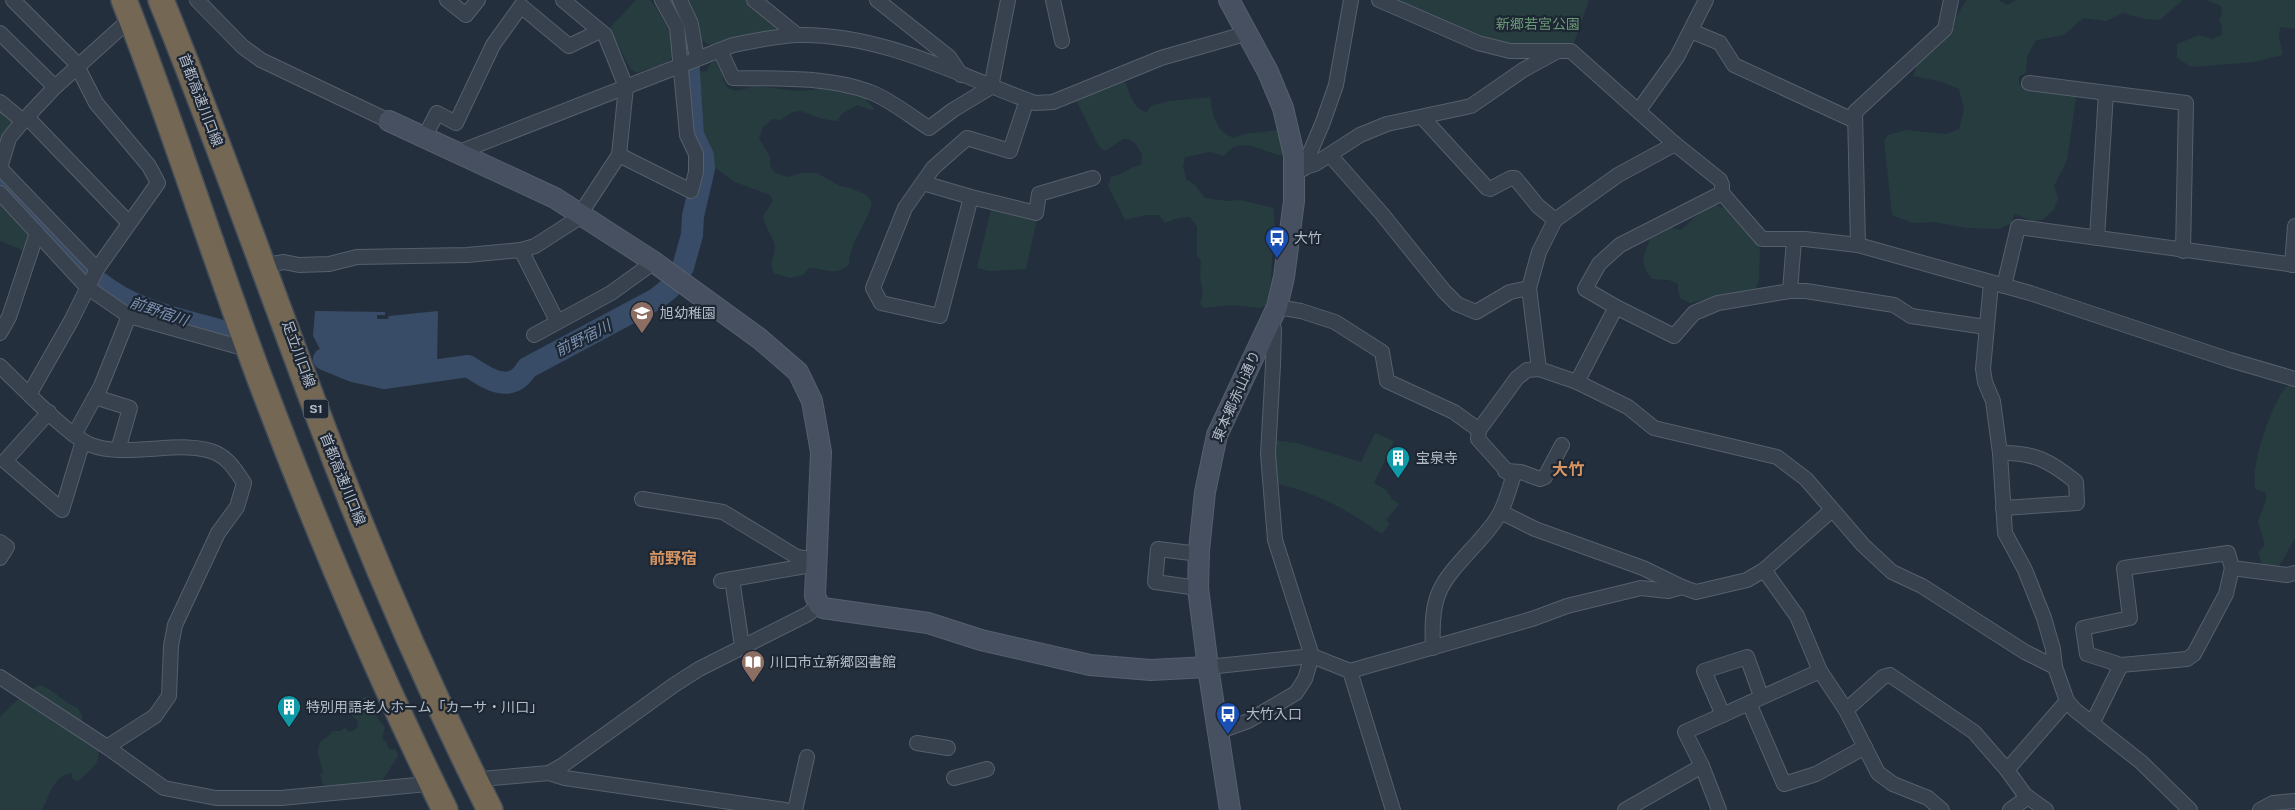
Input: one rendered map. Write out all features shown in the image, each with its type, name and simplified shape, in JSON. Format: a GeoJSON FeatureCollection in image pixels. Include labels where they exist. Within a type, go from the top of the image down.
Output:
{"type":"FeatureCollection","features":[{"type":"Feature","properties":{"kind":"highway"},"geometry":{"type":"LineString","coordinates":[[151,0],[177,90],[364,610],[392,696]]}},
{"type":"Feature","properties":{"kind":"highway","name":"首都高速川口線"},"geometry":{"type":"LineString","coordinates":[[162,0],[195,83],[317,412],[375,558],[490,810]]}},
{"type":"Feature","properties":{"kind":"highway"},"geometry":{"type":"LineString","coordinates":[[128,7],[177,90],[221,190],[364,570],[428,710],[478,810]]}},
{"type":"Feature","properties":{"kind":"highway"},"geometry":{"type":"LineString","coordinates":[[128,7],[260,379],[313,515],[392,696],[445,810]]}},
{"type":"Feature","properties":{"kind":"street"},"geometry":{"type":"LineString","coordinates":[[13,0],[75,62],[76,69],[96,104],[148,166],[158,183],[97,269],[71,321],[30,393]]}},
{"type":"Feature","properties":{"kind":"street"},"geometry":{"type":"LineString","coordinates":[[119,0],[128,7],[243,348],[298,491],[333,575],[440,810]]}},
{"type":"Feature","properties":{"kind":"street","name":"足立川口線"},"geometry":{"type":"LineString","coordinates":[[171,0],[266,265],[372,545],[496,810]]}},
{"type":"Feature","properties":{"kind":"street"},"geometry":{"type":"LineString","coordinates":[[197,0],[243,47],[261,60],[389,122],[555,198],[654,262],[782,356],[798,372],[806,385],[817,418],[821,452],[815,596],[819,605],[829,611],[928,622],[981,640],[1090,665],[1151,670],[1208,667],[1312,656],[1350,671],[1532,619],[1568,606],[1641,588],[1668,591],[1682,587]]}},
{"type":"Feature","properties":{"kind":"street"},"geometry":{"type":"LineString","coordinates":[[447,0],[466,15],[478,0]]}},
{"type":"Feature","properties":{"kind":"street"},"geometry":{"type":"LineString","coordinates":[[266,265],[284,262],[299,265],[329,264],[357,257],[467,255],[521,250],[536,246],[581,215],[619,155],[626,87],[605,35],[563,0]]}},
{"type":"Feature","properties":{"kind":"street"},"geometry":{"type":"LineString","coordinates":[[619,155],[691,191],[696,172],[696,154],[686,135],[677,27],[662,0]]}},
{"type":"Feature","properties":{"kind":"street"},"geometry":{"type":"LineString","coordinates":[[680,0],[692,24],[697,59]]}},
{"type":"Feature","properties":{"kind":"street"},"geometry":{"type":"LineString","coordinates":[[754,0],[797,35]]}},
{"type":"Feature","properties":{"kind":"street"},"geometry":{"type":"LineString","coordinates":[[878,0],[949,57],[961,75]]}},
{"type":"Feature","properties":{"kind":"street"},"geometry":{"type":"LineString","coordinates":[[720,50],[732,78],[840,83],[872,92],[929,128],[953,110],[991,87],[1008,0]]}},
{"type":"Feature","properties":{"kind":"street"},"geometry":{"type":"LineString","coordinates":[[1053,0],[1062,41]]}},
{"type":"Feature","properties":{"kind":"street","name":"東本郷赤山通り"},"geometry":{"type":"LineString","coordinates":[[1229,0],[1248,33],[1283,108],[1298,170],[1284,277],[1274,314],[1217,435],[1205,492],[1198,588],[1230,810]]}},
{"type":"Feature","properties":{"kind":"street"},"geometry":{"type":"LineString","coordinates":[[1298,170],[1323,122],[1336,85],[1351,0]]}},
{"type":"Feature","properties":{"kind":"street"},"geometry":{"type":"LineString","coordinates":[[1379,0],[1478,43],[1510,51],[1571,52],[1639,110],[1675,144],[1720,180],[1722,193],[1762,239],[1805,239],[1858,245],[1998,284],[2230,360],[2295,379]]}},
{"type":"Feature","properties":{"kind":"street"},"geometry":{"type":"LineString","coordinates":[[1639,110],[1662,80],[1706,0]]}},
{"type":"Feature","properties":{"kind":"street"},"geometry":{"type":"LineString","coordinates":[[1858,245],[1855,112],[1945,30],[1951,0]]}},
{"type":"Feature","properties":{"kind":"street"},"geometry":{"type":"LineString","coordinates":[[424,138],[437,113],[456,123],[493,45],[520,6],[569,46],[600,31]]}},
{"type":"Feature","properties":{"kind":"street"},"geometry":{"type":"LineString","coordinates":[[97,269],[0,168],[9,138],[56,87],[76,69],[128,7]]}},
{"type":"Feature","properties":{"kind":"street"},"geometry":{"type":"LineString","coordinates":[[1691,30],[1720,43],[1734,65],[1855,121]]}},
{"type":"Feature","properties":{"kind":"street"},"geometry":{"type":"LineString","coordinates":[[0,33],[56,87]]}},
{"type":"Feature","properties":{"kind":"street"},"geometry":{"type":"LineString","coordinates":[[457,153],[733,45],[764,39],[797,35],[854,40],[878,45],[910,54],[1035,103],[1053,102],[1161,58],[1248,33]]}},
{"type":"Feature","properties":{"kind":"street"},"geometry":{"type":"LineString","coordinates":[[1298,170],[1330,155],[1360,136],[1387,124],[1423,118],[1471,106],[1523,70],[1557,51]]}},
{"type":"Feature","properties":{"kind":"street"},"geometry":{"type":"LineString","coordinates":[[2029,83],[2186,102],[2183,251]]}},
{"type":"Feature","properties":{"kind":"street"},"geometry":{"type":"LineString","coordinates":[[2097,238],[2106,93]]}},
{"type":"Feature","properties":{"kind":"street"},"geometry":{"type":"LineString","coordinates":[[971,197],[940,316],[881,302],[873,288],[905,208],[933,168],[967,138],[1010,151],[1026,100]]}},
{"type":"Feature","properties":{"kind":"street"},"geometry":{"type":"LineString","coordinates":[[0,102],[25,119],[129,223]]}},
{"type":"Feature","properties":{"kind":"street"},"geometry":{"type":"LineString","coordinates":[[1423,118],[1487,188],[1490,189],[1511,178],[1515,178],[1538,206],[1555,220]]}},
{"type":"Feature","properties":{"kind":"street"},"geometry":{"type":"LineString","coordinates":[[1539,369],[1529,288],[1539,252],[1555,220],[1618,175],[1675,144]]}},
{"type":"Feature","properties":{"kind":"street"},"geometry":{"type":"LineString","coordinates":[[1330,155],[1382,214],[1444,292],[1457,304],[1476,312],[1510,292],[1529,288]]}},
{"type":"Feature","properties":{"kind":"street"},"geometry":{"type":"LineString","coordinates":[[923,183],[1036,213],[1039,194],[1093,178]]}},
{"type":"Feature","properties":{"kind":"street"},"geometry":{"type":"LineString","coordinates":[[0,193],[87,287],[129,316],[243,348]]}},
{"type":"Feature","properties":{"kind":"street"},"geometry":{"type":"LineString","coordinates":[[1722,193],[1620,245],[1599,264],[1585,290],[1674,336],[1694,313],[1718,303],[1790,291],[1806,291],[1894,305],[1911,316],[1986,327]]}},
{"type":"Feature","properties":{"kind":"street"},"geometry":{"type":"LineString","coordinates":[[2190,810],[2142,762],[2092,724],[2068,701],[2055,667],[2053,649],[2044,618],[2030,582],[2006,533],[2002,508],[2000,453],[1993,401],[1985,382],[1983,369],[1986,327],[1998,284],[2018,227],[2294,265],[2295,226]]}},
{"type":"Feature","properties":{"kind":"street"},"geometry":{"type":"LineString","coordinates":[[0,334],[9,317],[37,234]]}},
{"type":"Feature","properties":{"kind":"street"},"geometry":{"type":"LineString","coordinates":[[1790,291],[1794,240]]}},
{"type":"Feature","properties":{"kind":"street"},"geometry":{"type":"LineString","coordinates":[[521,250],[557,321]]}},
{"type":"Feature","properties":{"kind":"street"},"geometry":{"type":"LineString","coordinates":[[534,335],[611,293],[654,262]]}},
{"type":"Feature","properties":{"kind":"street"},"geometry":{"type":"LineString","coordinates":[[1578,382],[1616,307]]}},
{"type":"Feature","properties":{"kind":"street"},"geometry":{"type":"LineString","coordinates":[[1218,732],[1248,721],[1296,693],[1305,679],[1312,656],[1275,540],[1268,454],[1274,365],[1274,314],[1301,311],[1335,322],[1382,352],[1387,381],[1454,412],[1479,430]]}},
{"type":"Feature","properties":{"kind":"street"},"geometry":{"type":"LineString","coordinates":[[49,412],[5,461],[62,510],[78,438],[129,316]]}},
{"type":"Feature","properties":{"kind":"street"},"geometry":{"type":"LineString","coordinates":[[0,366],[78,438],[92,446],[118,450],[189,448],[216,453],[232,465],[244,483],[237,507],[218,533],[175,625],[171,646],[169,696],[155,716],[107,747]]}},
{"type":"Feature","properties":{"kind":"street"},"geometry":{"type":"LineString","coordinates":[[1433,648],[1432,622],[1434,604],[1443,581],[1483,537],[1501,512],[1513,478],[1478,439],[1479,430],[1517,378],[1528,370],[1539,369],[1578,382],[1628,407],[1654,428],[1777,457],[1806,479],[1832,510],[1892,572],[1922,586],[2025,652],[2055,667]]}},
{"type":"Feature","properties":{"kind":"street"},"geometry":{"type":"LineString","coordinates":[[94,398],[130,408],[118,450]]}},
{"type":"Feature","properties":{"kind":"street"},"geometry":{"type":"LineString","coordinates":[[1505,471],[1521,472],[1540,479],[1545,477],[1562,444]]}},
{"type":"Feature","properties":{"kind":"street"},"geometry":{"type":"LineString","coordinates":[[2000,453],[2021,452],[2058,468],[2076,482],[2077,489],[2077,503],[2002,508]]}},
{"type":"Feature","properties":{"kind":"street"},"geometry":{"type":"LineString","coordinates":[[642,499],[723,512],[797,556],[817,562]]}},
{"type":"Feature","properties":{"kind":"street"},"geometry":{"type":"LineString","coordinates":[[1501,512],[1535,529],[1643,568],[1696,592],[1747,580],[1764,570],[1832,510]]}},
{"type":"Feature","properties":{"kind":"street"},"geometry":{"type":"LineString","coordinates":[[0,542],[7,546],[0,558]]}},
{"type":"Feature","properties":{"kind":"street"},"geometry":{"type":"LineString","coordinates":[[1198,588],[1155,582],[1158,549],[1199,554]]}},
{"type":"Feature","properties":{"kind":"street"},"geometry":{"type":"LineString","coordinates":[[2228,553],[2232,568],[2226,594],[2194,654],[2187,659],[2121,666],[2087,654],[2083,628],[2130,618],[2124,568],[2228,553]]}},
{"type":"Feature","properties":{"kind":"street"},"geometry":{"type":"LineString","coordinates":[[742,646],[727,580],[817,562]]}},
{"type":"Feature","properties":{"kind":"street"},"geometry":{"type":"LineString","coordinates":[[2232,568],[2286,575],[2295,573]]}},
{"type":"Feature","properties":{"kind":"street"},"geometry":{"type":"LineString","coordinates":[[1764,570],[1797,616],[1820,671],[1846,710],[1878,772],[1894,784],[1928,798],[1942,810]]}},
{"type":"Feature","properties":{"kind":"street"},"geometry":{"type":"LineString","coordinates":[[480,779],[549,772],[564,765],[674,685],[742,646],[808,614],[819,605]]}},
{"type":"Feature","properties":{"kind":"street"},"geometry":{"type":"LineString","coordinates":[[1722,715],[1704,671],[1748,657],[1755,699],[1784,784],[1816,774],[1865,747]]}},
{"type":"Feature","properties":{"kind":"street"},"geometry":{"type":"LineString","coordinates":[[2092,724],[2121,666]]}},
{"type":"Feature","properties":{"kind":"street"},"geometry":{"type":"LineString","coordinates":[[1350,671],[1393,810]]}},
{"type":"Feature","properties":{"kind":"street"},"geometry":{"type":"LineString","coordinates":[[1719,810],[1702,766],[1685,732],[1820,671]]}},
{"type":"Feature","properties":{"kind":"street"},"geometry":{"type":"LineString","coordinates":[[1846,710],[1884,677],[1890,675],[1974,732],[2028,797],[2046,810]]}},
{"type":"Feature","properties":{"kind":"street"},"geometry":{"type":"LineString","coordinates":[[0,677],[107,747],[164,788],[216,798],[281,798],[427,784]]}},
{"type":"Feature","properties":{"kind":"street"},"geometry":{"type":"LineString","coordinates":[[2007,770],[2068,701]]}},
{"type":"Feature","properties":{"kind":"street"},"geometry":{"type":"LineString","coordinates":[[917,743],[948,748]]}},
{"type":"Feature","properties":{"kind":"street"},"geometry":{"type":"LineString","coordinates":[[795,810],[807,758]]}},
{"type":"Feature","properties":{"kind":"street"},"geometry":{"type":"LineString","coordinates":[[1625,810],[1702,766]]}},
{"type":"Feature","properties":{"kind":"street"},"geometry":{"type":"LineString","coordinates":[[954,778],[987,769]]}},
{"type":"Feature","properties":{"kind":"street"},"geometry":{"type":"LineString","coordinates":[[549,772],[565,778],[784,810]]}},
{"type":"Feature","properties":{"kind":"street"},"geometry":{"type":"LineString","coordinates":[[2010,810],[2028,797]]}},
{"type":"Feature","properties":{"kind":"street"},"geometry":{"type":"LineString","coordinates":[[2260,810],[2273,803],[2295,801]]}},
{"type":"Feature","properties":{"kind":"green space"},"geometry":{"type":"Polygon","coordinates":[[[636,0],[650,0],[664,20],[674,47],[670,60],[637,73],[631,70],[609,29],[636,0]]]}},
{"type":"Feature","properties":{"kind":"green space"},"geometry":{"type":"Polygon","coordinates":[[[689,0],[746,0],[776,24],[774,31],[731,38],[711,45],[701,40],[696,17],[689,0]]]}},
{"type":"Feature","properties":{"kind":"green space","name":"新郷若宮公園"},"geometry":{"type":"Polygon","coordinates":[[[1402,0],[1589,0],[1574,43],[1569,50],[1510,48],[1401,6],[1402,0]]]}},
{"type":"Feature","properties":{"kind":"green space"},"geometry":{"type":"Polygon","coordinates":[[[1967,0],[1998,0],[2007,5],[2016,0],[2183,0],[2160,20],[2145,19],[2123,13],[2106,21],[2083,18],[2064,35],[2036,40],[2027,57],[2026,73],[2019,76],[2019,84],[2066,91],[2076,98],[2067,160],[2054,186],[2058,198],[2054,210],[2042,220],[2033,221],[2014,214],[2012,223],[1999,229],[1966,228],[1936,222],[1913,223],[1892,215],[1884,141],[1888,135],[1906,130],[1945,134],[1959,129],[1964,109],[1959,89],[1942,82],[1913,76],[1917,65],[1932,51],[1967,0]]]}},
{"type":"Feature","properties":{"kind":"green space"},"geometry":{"type":"Polygon","coordinates":[[[2206,0],[2295,0],[2295,29],[2280,27],[2279,39],[2283,55],[2253,62],[2191,67],[2177,58],[2177,44],[2199,35],[2212,39],[2222,35],[2219,19],[2222,13],[2221,6],[2206,0]]]}},
{"type":"Feature","properties":{"kind":"green space"},"geometry":{"type":"Polygon","coordinates":[[[717,60],[723,71],[723,80],[728,88],[735,91],[756,86],[796,91],[833,88],[865,99],[875,109],[870,110],[858,105],[843,113],[837,121],[822,119],[802,111],[795,111],[781,120],[772,119],[763,127],[759,138],[770,157],[770,165],[774,172],[787,177],[802,173],[817,173],[840,186],[867,195],[872,202],[867,218],[852,249],[849,265],[843,269],[829,271],[809,268],[803,275],[790,278],[774,273],[771,263],[775,249],[774,243],[763,216],[773,201],[770,195],[735,182],[712,166],[711,156],[698,131],[699,121],[696,110],[693,72],[707,71],[710,64],[717,60]]]}},
{"type":"Feature","properties":{"kind":"green space"},"geometry":{"type":"Polygon","coordinates":[[[1124,80],[1135,104],[1147,112],[1151,106],[1169,101],[1210,97],[1216,122],[1223,131],[1234,138],[1244,134],[1280,130],[1284,156],[1245,145],[1230,149],[1224,156],[1210,152],[1185,157],[1183,167],[1186,179],[1194,184],[1205,198],[1227,201],[1240,200],[1274,208],[1276,238],[1272,258],[1268,305],[1259,308],[1231,305],[1204,308],[1200,304],[1203,295],[1200,275],[1201,261],[1197,255],[1197,227],[1190,217],[1178,218],[1165,223],[1159,215],[1147,215],[1125,220],[1108,186],[1111,177],[1141,165],[1142,155],[1136,144],[1129,139],[1123,139],[1105,151],[1098,145],[1077,102],[1086,95],[1124,80]]]}},
{"type":"Feature","properties":{"kind":"green space"},"geometry":{"type":"Polygon","coordinates":[[[0,107],[10,118],[12,126],[0,148],[0,107]]]}},
{"type":"Feature","properties":{"kind":"green space"},"geometry":{"type":"Polygon","coordinates":[[[0,201],[29,233],[27,252],[0,241],[0,201]]]}},
{"type":"Feature","properties":{"kind":"green space"},"geometry":{"type":"Polygon","coordinates":[[[1713,204],[1724,208],[1760,246],[1759,279],[1756,289],[1690,303],[1680,298],[1678,284],[1669,280],[1652,279],[1645,268],[1644,256],[1650,239],[1672,228],[1680,230],[1713,204]]]}},
{"type":"Feature","properties":{"kind":"green space"},"geometry":{"type":"Polygon","coordinates":[[[991,209],[1037,219],[1026,269],[989,271],[977,268],[991,209]]]}},
{"type":"Feature","properties":{"kind":"green space"},"geometry":{"type":"Polygon","coordinates":[[[2295,381],[2295,539],[2274,571],[2262,565],[2258,552],[2265,545],[2258,521],[2266,500],[2266,493],[2255,489],[2254,478],[2262,438],[2272,412],[2284,390],[2295,381]]]}},
{"type":"Feature","properties":{"kind":"green space"},"geometry":{"type":"Polygon","coordinates":[[[1375,433],[1394,441],[1374,483],[1388,491],[1387,493],[1391,496],[1390,498],[1399,504],[1386,520],[1390,524],[1382,534],[1332,503],[1305,492],[1276,484],[1272,440],[1297,443],[1361,462],[1375,433]]]}},
{"type":"Feature","properties":{"kind":"green space"},"geometry":{"type":"Polygon","coordinates":[[[40,685],[78,708],[82,715],[82,723],[103,748],[99,752],[95,765],[78,781],[72,779],[72,773],[66,774],[56,782],[42,810],[0,810],[0,717],[18,699],[40,685]]]}},
{"type":"Feature","properties":{"kind":"green space"},"geometry":{"type":"Polygon","coordinates":[[[368,696],[374,702],[379,714],[377,718],[385,727],[382,739],[386,741],[389,749],[396,750],[398,756],[382,781],[341,790],[323,784],[320,775],[323,771],[318,754],[321,742],[332,731],[340,731],[345,728],[350,732],[357,728],[358,721],[352,716],[353,710],[359,699],[368,696]]]}},
{"type":"Feature","properties":{"kind":"water"},"geometry":{"type":"Polygon","coordinates":[[[315,311],[385,312],[385,315],[377,315],[377,319],[388,319],[389,316],[438,311],[437,363],[386,369],[356,363],[320,349],[313,336],[315,311]]]}},
{"type":"Feature","properties":{"kind":"waterway","name":"前野宿川"},"geometry":{"type":"LineString","coordinates":[[324,359],[353,371],[384,378],[468,366],[483,376],[507,383],[521,376],[527,368],[656,299],[670,288],[683,267],[692,235],[693,216],[704,169],[703,156],[693,135],[686,26],[671,0]]}},
{"type":"Feature","properties":{"kind":"waterway","name":"前野宿川"},"geometry":{"type":"LineString","coordinates":[[5,184],[86,268]]}},
{"type":"Feature","properties":{"kind":"waterway","name":"前野宿川"},"geometry":{"type":"LineString","coordinates":[[100,283],[128,301],[158,313],[222,331]]}},
{"type":"Feature","properties":{"kind":"place","name":"大竹"},"geometry":{"type":"Point","coordinates":[1277,259]}},
{"type":"Feature","properties":{"kind":"place","name":"旭幼稚園"},"geometry":{"type":"Point","coordinates":[642,334]}},
{"type":"Feature","properties":{"kind":"place","name":"宝泉寺"},"geometry":{"type":"Point","coordinates":[1398,479]}},
{"type":"Feature","properties":{"kind":"place","name":"川口市立新郷図書館"},"geometry":{"type":"Point","coordinates":[753,683]}},
{"type":"Feature","properties":{"kind":"place","name":"特別用語老人ホーム「カーサ・川口」"},"geometry":{"type":"Point","coordinates":[289,728]}},
{"type":"Feature","properties":{"kind":"place","name":"大竹入口"},"geometry":{"type":"Point","coordinates":[1228,735]}},
{"type":"Feature","properties":{"kind":"district","name":"大竹"},"geometry":{"type":"Point","coordinates":[1568,469]}},
{"type":"Feature","properties":{"kind":"district","name":"前野宿"},"geometry":{"type":"Point","coordinates":[673,558]}}]}
